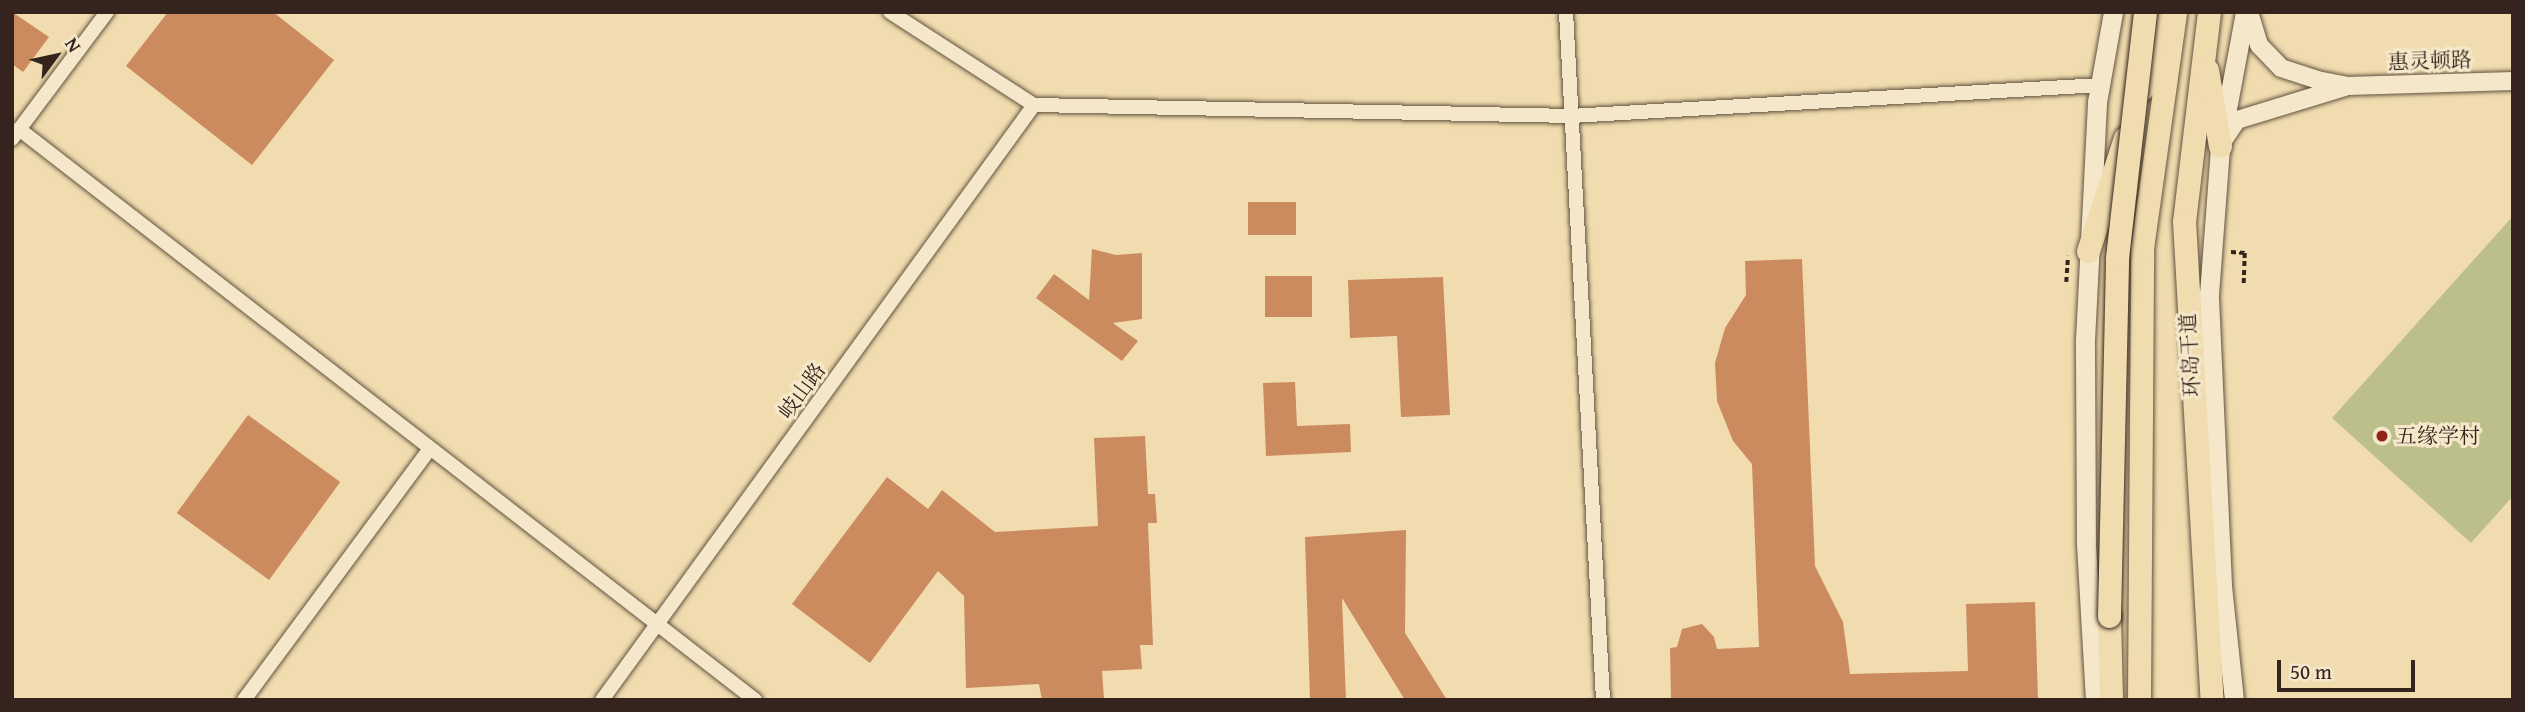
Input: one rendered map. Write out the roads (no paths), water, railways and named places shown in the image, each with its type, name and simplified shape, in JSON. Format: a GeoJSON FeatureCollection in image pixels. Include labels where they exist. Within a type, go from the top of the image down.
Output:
{"type":"FeatureCollection","features":[{"type":"Feature","properties":{"kind":"highway"},"geometry":{"type":"LineString","coordinates":[[2110,700],[2109,616],[2117,258],[2145,12]]}},
{"type":"Feature","properties":{"kind":"highway"},"geometry":{"type":"LineString","coordinates":[[2088,251],[2166,12]]}},
{"type":"Feature","properties":{"kind":"highway","name":"环岛干道"},"geometry":{"type":"LineString","coordinates":[[2139,700],[2142,248],[2175,12]]}},
{"type":"Feature","properties":{"kind":"highway","name":"环岛干道"},"geometry":{"type":"LineString","coordinates":[[2209,12],[2202,41],[2184,221],[2212,700]]}},
{"type":"Feature","properties":{"kind":"highway"},"geometry":{"type":"LineString","coordinates":[[2202,41],[2220,146]]}},
{"type":"Feature","properties":{"kind":"main road"},"geometry":{"type":"LineString","coordinates":[[2095,700],[2086,542],[2088,251],[2100,85],[2113,12]]}},
{"type":"Feature","properties":{"kind":"main road"},"geometry":{"type":"LineString","coordinates":[[2234,700],[2222,585],[2209,295],[2220,146],[2247,12]]}},
{"type":"Feature","properties":{"kind":"street"},"geometry":{"type":"LineString","coordinates":[[107,12],[16,134],[755,700]]}},
{"type":"Feature","properties":{"kind":"street"},"geometry":{"type":"LineString","coordinates":[[890,12],[1034,105],[1571,116],[2100,85]]}},
{"type":"Feature","properties":{"kind":"street"},"geometry":{"type":"LineString","coordinates":[[1566,12],[1603,700]]}},
{"type":"Feature","properties":{"kind":"street"},"geometry":{"type":"LineString","coordinates":[[2247,12],[2259,45],[2281,68],[2348,86]]}},
{"type":"Feature","properties":{"kind":"street","name":"惠灵顿路"},"geometry":{"type":"LineString","coordinates":[[2348,86],[2513,81]]}},
{"type":"Feature","properties":{"kind":"street"},"geometry":{"type":"LineString","coordinates":[[2220,146],[2237,120],[2348,86]]}},
{"type":"Feature","properties":{"kind":"street","name":"岐山路"},"geometry":{"type":"LineString","coordinates":[[602,700],[1034,105]]}},
{"type":"Feature","properties":{"kind":"street"},"geometry":{"type":"LineString","coordinates":[[244,700],[430,449]]}},
{"type":"Feature","properties":{"kind":"place","name":"五缘学村"},"geometry":{"type":"Point","coordinates":[2382,436]}}]}
